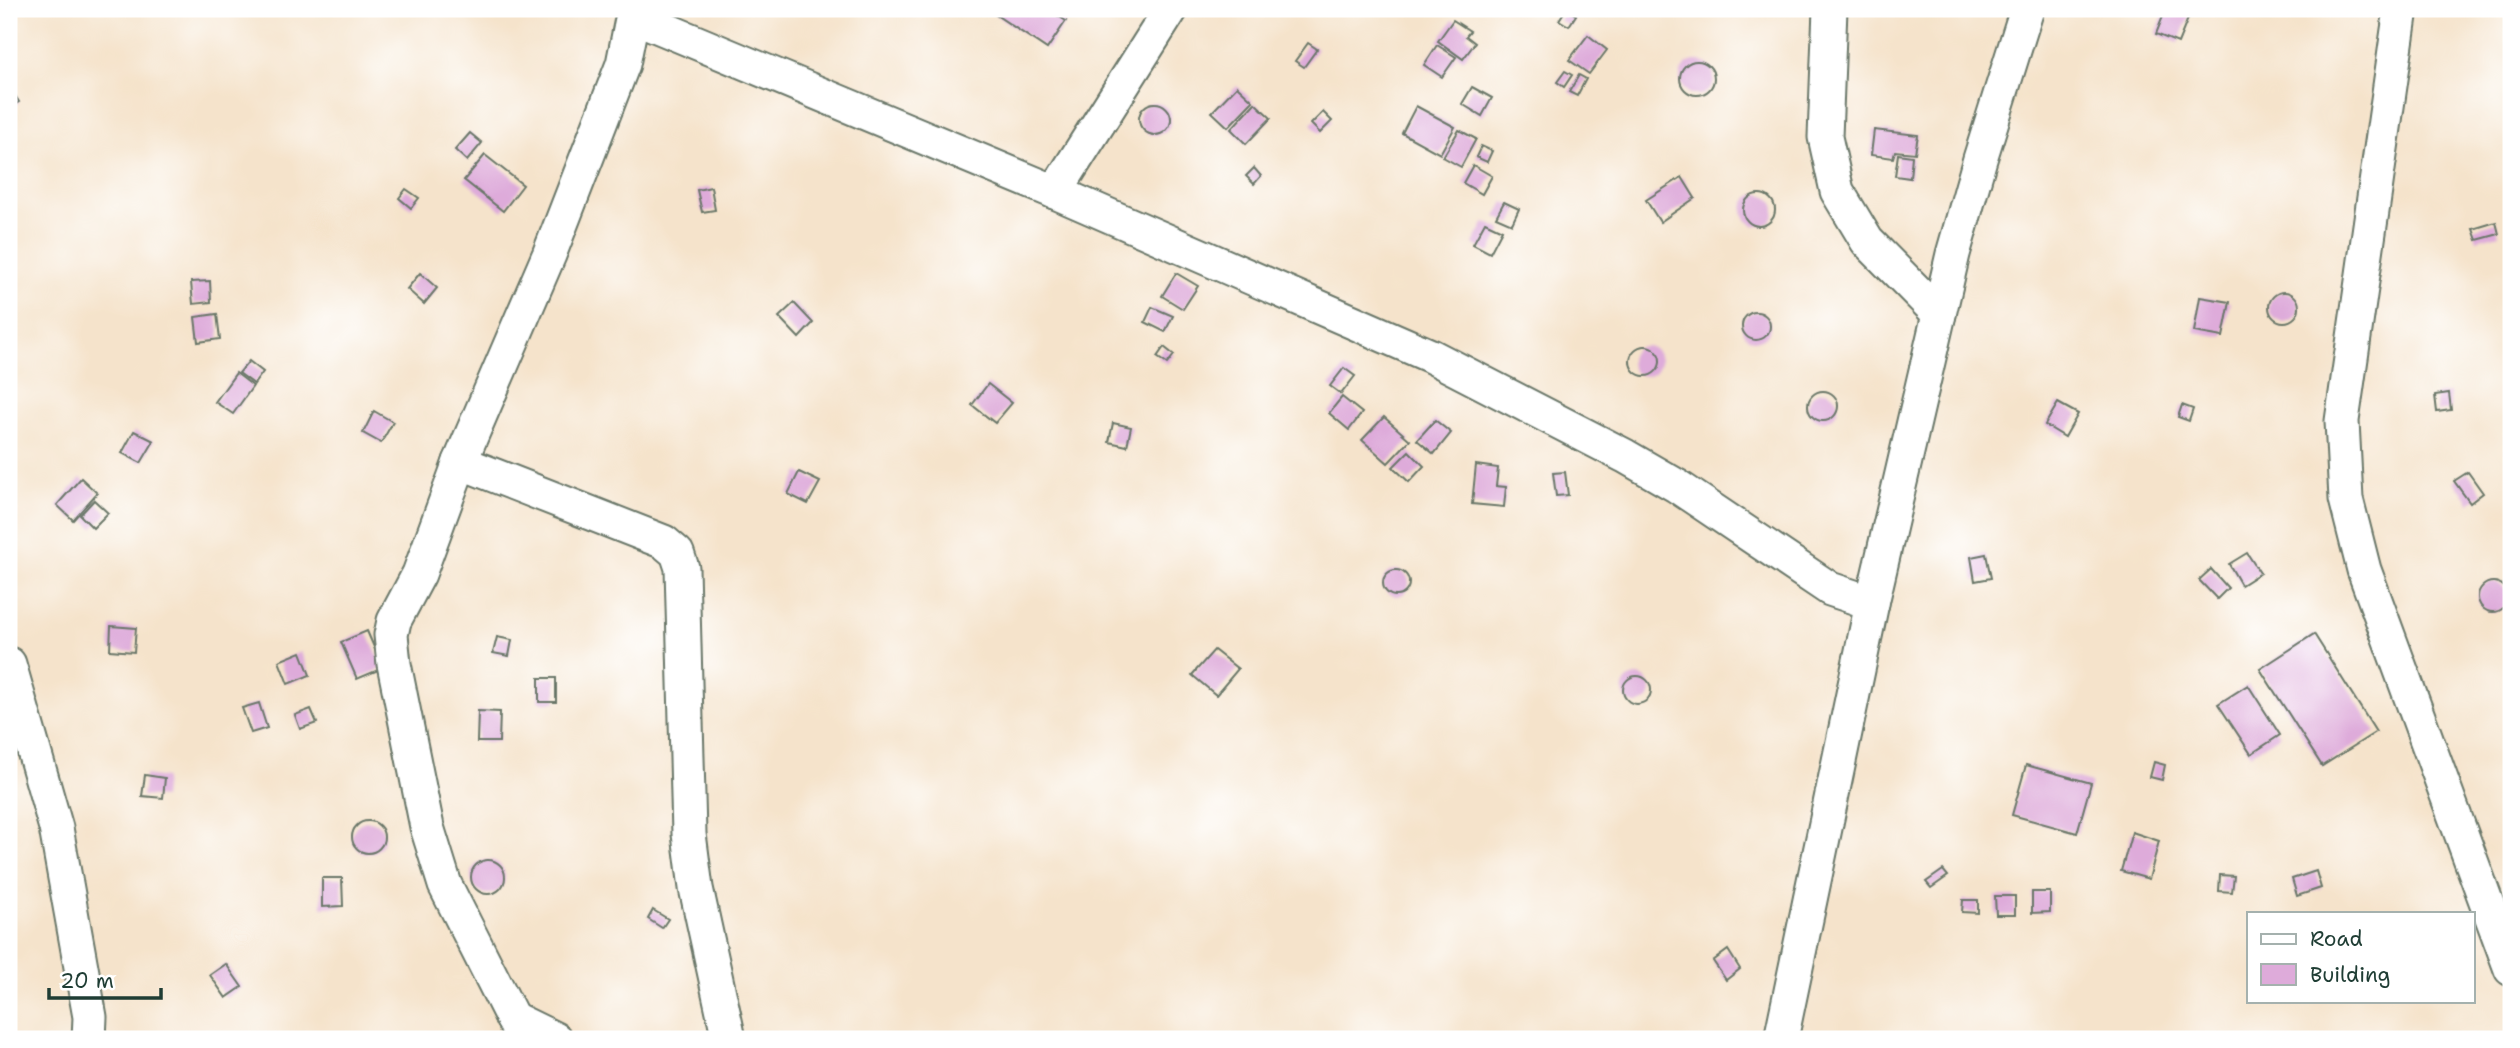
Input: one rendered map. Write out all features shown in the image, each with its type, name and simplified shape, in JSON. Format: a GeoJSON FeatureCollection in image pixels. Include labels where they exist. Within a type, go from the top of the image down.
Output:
{"type":"FeatureCollection","features":[{"type":"Feature","properties":{"kind":"street"},"geometry":{"type":"LineString","coordinates":[[1055,192],[1171,9]]}},
{"type":"Feature","properties":{"kind":"street"},"geometry":{"type":"LineString","coordinates":[[1830,9],[1825,137],[1837,191],[1867,241],[1939,314]]}},
{"type":"Feature","properties":{"kind":"street"},"geometry":{"type":"LineString","coordinates":[[1781,1039],[1872,603],[1939,314],[1979,159],[2027,9]]}},
{"type":"Feature","properties":{"kind":"street"},"geometry":{"type":"LineString","coordinates":[[2400,9],[2342,421],[2346,499],[2364,570],[2511,969]]}},
{"type":"Feature","properties":{"kind":"street"},"geometry":{"type":"LineString","coordinates":[[555,1039],[518,1029],[442,873],[427,827],[394,664],[391,635],[394,621],[432,542],[460,462],[548,255],[618,77],[634,12],[1443,362],[1625,456],[1677,486],[1830,589],[1872,603]]}},
{"type":"Feature","properties":{"kind":"street"},"geometry":{"type":"LineString","coordinates":[[460,462],[664,542],[677,553],[682,568],[689,834],[696,888],[729,1039]]}},
{"type":"Feature","properties":{"kind":"street"},"geometry":{"type":"LineString","coordinates":[[9,664],[56,828],[90,1017],[89,1039]]}},
{"type":"Feature","properties":{"kind":"building"},"geometry":{"type":"Polygon","coordinates":[[[987,9],[1047,9],[1066,21],[1047,49],[987,9]]]}},
{"type":"Feature","properties":{"kind":"building"},"geometry":{"type":"Polygon","coordinates":[[[1566,9],[1576,15],[1569,26],[1559,20],[1566,9]]]}},
{"type":"Feature","properties":{"kind":"building"},"geometry":{"type":"Polygon","coordinates":[[[2166,9],[2192,9],[2178,43],[2156,34],[2166,9]]]}},
{"type":"Feature","properties":{"kind":"building"},"geometry":{"type":"Polygon","coordinates":[[[1453,20],[1470,31],[1466,36],[1475,43],[1463,59],[1438,41],[1453,20]]]}},
{"type":"Feature","properties":{"kind":"building"},"geometry":{"type":"Polygon","coordinates":[[[1588,35],[1607,50],[1589,74],[1569,60],[1588,35]]]}},
{"type":"Feature","properties":{"kind":"building"},"geometry":{"type":"Polygon","coordinates":[[[1308,43],[1317,49],[1304,67],[1295,61],[1308,43]]]}},
{"type":"Feature","properties":{"kind":"building"},"geometry":{"type":"Polygon","coordinates":[[[1437,45],[1456,57],[1442,77],[1424,65],[1437,45]]]}},
{"type":"Feature","properties":{"kind":"building"},"geometry":{"type":"Polygon","coordinates":[[[1697,61],[1709,66],[1714,78],[1709,90],[1697,95],[1685,90],[1680,78],[1685,66],[1697,61]]]}},
{"type":"Feature","properties":{"kind":"building"},"geometry":{"type":"Polygon","coordinates":[[[1565,71],[1572,75],[1564,87],[1557,82],[1565,71]]]}},
{"type":"Feature","properties":{"kind":"building"},"geometry":{"type":"Polygon","coordinates":[[[1579,75],[1586,79],[1577,96],[1569,92],[1579,75]]]}},
{"type":"Feature","properties":{"kind":"building"},"geometry":{"type":"Polygon","coordinates":[[[9,86],[19,102],[9,108],[9,86]]]}},
{"type":"Feature","properties":{"kind":"building"},"geometry":{"type":"Polygon","coordinates":[[[1237,86],[1253,101],[1228,127],[1212,112],[1237,86]]]}},
{"type":"Feature","properties":{"kind":"building"},"geometry":{"type":"Polygon","coordinates":[[[1472,87],[1492,98],[1482,116],[1462,104],[1472,87]]]}},
{"type":"Feature","properties":{"kind":"building"},"geometry":{"type":"Polygon","coordinates":[[[1155,103],[1166,108],[1171,119],[1166,130],[1155,135],[1144,130],[1139,119],[1144,108],[1155,103]]]}},
{"type":"Feature","properties":{"kind":"building"},"geometry":{"type":"Polygon","coordinates":[[[1255,103],[1271,118],[1246,144],[1231,129],[1255,103]]]}},
{"type":"Feature","properties":{"kind":"building"},"geometry":{"type":"Polygon","coordinates":[[[1416,106],[1455,127],[1440,154],[1402,133],[1416,106]]]}},
{"type":"Feature","properties":{"kind":"building"},"geometry":{"type":"Polygon","coordinates":[[[1323,112],[1332,121],[1320,133],[1311,124],[1323,112]]]}},
{"type":"Feature","properties":{"kind":"building"},"geometry":{"type":"Polygon","coordinates":[[[1459,130],[1476,139],[1461,167],[1443,157],[1459,130]]]}},
{"type":"Feature","properties":{"kind":"building"},"geometry":{"type":"Polygon","coordinates":[[[1874,130],[1918,135],[1915,153],[1895,151],[1893,158],[1871,155],[1874,130]]]}},
{"type":"Feature","properties":{"kind":"building"},"geometry":{"type":"Polygon","coordinates":[[[470,133],[482,143],[467,161],[455,150],[470,133]]]}},
{"type":"Feature","properties":{"kind":"building"},"geometry":{"type":"Polygon","coordinates":[[[1481,146],[1492,151],[1487,162],[1476,157],[1481,146]]]}},
{"type":"Feature","properties":{"kind":"building"},"geometry":{"type":"Polygon","coordinates":[[[1898,154],[1912,156],[1910,178],[1895,176],[1898,154]]]}},
{"type":"Feature","properties":{"kind":"building"},"geometry":{"type":"Polygon","coordinates":[[[485,155],[523,185],[503,211],[464,180],[485,155]]]}},
{"type":"Feature","properties":{"kind":"building"},"geometry":{"type":"Polygon","coordinates":[[[1473,165],[1492,176],[1482,194],[1463,183],[1473,165]]]}},
{"type":"Feature","properties":{"kind":"building"},"geometry":{"type":"Polygon","coordinates":[[[1254,168],[1261,176],[1254,184],[1246,176],[1254,168]]]}},
{"type":"Feature","properties":{"kind":"building"},"geometry":{"type":"Polygon","coordinates":[[[1682,177],[1695,198],[1660,222],[1646,200],[1682,177]]]}},
{"type":"Feature","properties":{"kind":"building"},"geometry":{"type":"Polygon","coordinates":[[[711,187],[715,210],[702,212],[697,190],[711,187]]]}},
{"type":"Feature","properties":{"kind":"building"},"geometry":{"type":"Polygon","coordinates":[[[406,189],[419,198],[411,208],[399,198],[406,189]]]}},
{"type":"Feature","properties":{"kind":"building"},"geometry":{"type":"Polygon","coordinates":[[[1759,194],[1770,199],[1775,210],[1770,221],[1759,226],[1748,221],[1743,210],[1748,199],[1759,194]]]}},
{"type":"Feature","properties":{"kind":"building"},"geometry":{"type":"Polygon","coordinates":[[[1504,202],[1519,209],[1512,224],[1496,217],[1504,202]]]}},
{"type":"Feature","properties":{"kind":"building"},"geometry":{"type":"Polygon","coordinates":[[[1485,222],[1502,230],[1490,253],[1473,244],[1485,222]]]}},
{"type":"Feature","properties":{"kind":"building"},"geometry":{"type":"Polygon","coordinates":[[[2496,222],[2499,234],[2477,240],[2473,229],[2496,222]]]}},
{"type":"Feature","properties":{"kind":"building"},"geometry":{"type":"Polygon","coordinates":[[[420,273],[437,288],[424,304],[407,289],[420,273]]]}},
{"type":"Feature","properties":{"kind":"building"},"geometry":{"type":"Polygon","coordinates":[[[1176,273],[1198,286],[1183,309],[1162,296],[1176,273]]]}},
{"type":"Feature","properties":{"kind":"building"},"geometry":{"type":"Polygon","coordinates":[[[210,281],[211,302],[193,304],[191,282],[210,281]]]}},
{"type":"Feature","properties":{"kind":"building"},"geometry":{"type":"Polygon","coordinates":[[[2284,292],[2290,293],[2298,301],[2298,313],[2290,321],[2284,322],[2278,321],[2270,313],[2269,307],[2270,301],[2278,293],[2284,292]]]}},
{"type":"Feature","properties":{"kind":"building"},"geometry":{"type":"Polygon","coordinates":[[[2200,297],[2230,302],[2223,337],[2194,332],[2200,297]]]}},
{"type":"Feature","properties":{"kind":"building"},"geometry":{"type":"Polygon","coordinates":[[[794,303],[813,323],[799,338],[779,317],[794,303]]]}},
{"type":"Feature","properties":{"kind":"building"},"geometry":{"type":"Polygon","coordinates":[[[1152,307],[1173,316],[1165,332],[1145,322],[1152,307]]]}},
{"type":"Feature","properties":{"kind":"building"},"geometry":{"type":"Polygon","coordinates":[[[1756,312],[1766,316],[1770,326],[1766,336],[1756,340],[1746,336],[1742,326],[1746,316],[1756,312]]]}},
{"type":"Feature","properties":{"kind":"building"},"geometry":{"type":"Polygon","coordinates":[[[217,314],[220,339],[198,342],[195,317],[217,314]]]}},
{"type":"Feature","properties":{"kind":"building"},"geometry":{"type":"Polygon","coordinates":[[[1645,346],[1656,350],[1660,361],[1656,372],[1645,376],[1634,372],[1630,361],[1634,350],[1645,346]]]}},
{"type":"Feature","properties":{"kind":"building"},"geometry":{"type":"Polygon","coordinates":[[[1164,347],[1174,355],[1167,364],[1157,357],[1164,347]]]}},
{"type":"Feature","properties":{"kind":"building"},"geometry":{"type":"Polygon","coordinates":[[[249,361],[263,372],[254,384],[239,373],[249,361]]]}},
{"type":"Feature","properties":{"kind":"building"},"geometry":{"type":"Polygon","coordinates":[[[1344,368],[1355,376],[1341,394],[1330,386],[1344,368]]]}},
{"type":"Feature","properties":{"kind":"building"},"geometry":{"type":"Polygon","coordinates":[[[236,373],[253,386],[233,414],[215,402],[236,373]]]}},
{"type":"Feature","properties":{"kind":"building"},"geometry":{"type":"Polygon","coordinates":[[[988,384],[1012,403],[995,423],[972,405],[988,384]]]}},
{"type":"Feature","properties":{"kind":"building"},"geometry":{"type":"Polygon","coordinates":[[[1823,391],[1834,395],[1838,406],[1834,417],[1823,421],[1812,417],[1808,406],[1812,395],[1823,391]]]}},
{"type":"Feature","properties":{"kind":"building"},"geometry":{"type":"Polygon","coordinates":[[[2449,393],[2451,410],[2437,412],[2435,395],[2449,393]]]}},
{"type":"Feature","properties":{"kind":"building"},"geometry":{"type":"Polygon","coordinates":[[[1342,397],[1362,413],[1349,430],[1329,413],[1342,397]]]}},
{"type":"Feature","properties":{"kind":"building"},"geometry":{"type":"Polygon","coordinates":[[[2058,403],[2078,414],[2065,437],[2045,425],[2058,403]]]}},
{"type":"Feature","properties":{"kind":"building"},"geometry":{"type":"Polygon","coordinates":[[[2182,405],[2193,409],[2189,421],[2178,417],[2182,405]]]}},
{"type":"Feature","properties":{"kind":"building"},"geometry":{"type":"Polygon","coordinates":[[[374,411],[393,422],[381,443],[363,433],[374,411]]]}},
{"type":"Feature","properties":{"kind":"building"},"geometry":{"type":"Polygon","coordinates":[[[1384,417],[1410,440],[1388,463],[1362,440],[1384,417]]]}},
{"type":"Feature","properties":{"kind":"building"},"geometry":{"type":"Polygon","coordinates":[[[1435,420],[1451,433],[1434,454],[1417,440],[1435,420]]]}},
{"type":"Feature","properties":{"kind":"building"},"geometry":{"type":"Polygon","coordinates":[[[1113,423],[1131,427],[1127,446],[1109,442],[1113,423]]]}},
{"type":"Feature","properties":{"kind":"building"},"geometry":{"type":"Polygon","coordinates":[[[134,431],[154,441],[141,463],[122,453],[134,431]]]}},
{"type":"Feature","properties":{"kind":"building"},"geometry":{"type":"Polygon","coordinates":[[[1409,451],[1424,466],[1409,482],[1393,467],[1409,451]]]}},
{"type":"Feature","properties":{"kind":"building"},"geometry":{"type":"Polygon","coordinates":[[[1476,465],[1498,468],[1496,486],[1506,487],[1504,507],[1472,504],[1476,465]]]}},
{"type":"Feature","properties":{"kind":"building"},"geometry":{"type":"Polygon","coordinates":[[[799,472],[820,482],[808,504],[788,494],[799,472]]]}},
{"type":"Feature","properties":{"kind":"building"},"geometry":{"type":"Polygon","coordinates":[[[1565,472],[1568,495],[1556,496],[1553,473],[1565,472]]]}},
{"type":"Feature","properties":{"kind":"building"},"geometry":{"type":"Polygon","coordinates":[[[2468,472],[2483,493],[2470,503],[2454,481],[2468,472]]]}},
{"type":"Feature","properties":{"kind":"building"},"geometry":{"type":"Polygon","coordinates":[[[81,478],[97,493],[73,520],[57,505],[81,478]]]}},
{"type":"Feature","properties":{"kind":"building"},"geometry":{"type":"Polygon","coordinates":[[[94,500],[108,513],[93,528],[80,515],[94,500]]]}},
{"type":"Feature","properties":{"kind":"building"},"geometry":{"type":"Polygon","coordinates":[[[2247,553],[2260,573],[2241,585],[2229,564],[2247,553]]]}},
{"type":"Feature","properties":{"kind":"building"},"geometry":{"type":"Polygon","coordinates":[[[1986,554],[1991,578],[1975,581],[1971,557],[1986,554]]]}},
{"type":"Feature","properties":{"kind":"building"},"geometry":{"type":"Polygon","coordinates":[[[2211,569],[2228,588],[2217,599],[2199,580],[2211,569]]]}},
{"type":"Feature","properties":{"kind":"building"},"geometry":{"type":"Polygon","coordinates":[[[1396,570],[1405,574],[1409,583],[1405,592],[1396,596],[1387,592],[1383,583],[1387,574],[1396,570]]]}},
{"type":"Feature","properties":{"kind":"building"},"geometry":{"type":"Polygon","coordinates":[[[2493,582],[2504,586],[2508,597],[2504,608],[2493,612],[2482,608],[2478,597],[2482,586],[2493,582]]]}},
{"type":"Feature","properties":{"kind":"building"},"geometry":{"type":"Polygon","coordinates":[[[111,626],[136,628],[134,652],[110,650],[111,626]]]}},
{"type":"Feature","properties":{"kind":"building"},"geometry":{"type":"Polygon","coordinates":[[[367,631],[383,668],[357,679],[341,642],[367,631]]]}},
{"type":"Feature","properties":{"kind":"building"},"geometry":{"type":"Polygon","coordinates":[[[2314,634],[2376,732],[2322,766],[2260,669],[2314,634]]]}},
{"type":"Feature","properties":{"kind":"building"},"geometry":{"type":"Polygon","coordinates":[[[497,637],[512,640],[509,656],[493,653],[497,637]]]}},
{"type":"Feature","properties":{"kind":"building"},"geometry":{"type":"Polygon","coordinates":[[[1214,650],[1238,669],[1216,695],[1192,675],[1214,650]]]}},
{"type":"Feature","properties":{"kind":"building"},"geometry":{"type":"Polygon","coordinates":[[[301,652],[310,675],[288,684],[279,661],[301,652]]]}},
{"type":"Feature","properties":{"kind":"building"},"geometry":{"type":"Polygon","coordinates":[[[1637,676],[1647,680],[1651,690],[1647,700],[1637,704],[1627,700],[1623,690],[1627,680],[1637,676]]]}},
{"type":"Feature","properties":{"kind":"building"},"geometry":{"type":"Polygon","coordinates":[[[539,678],[556,678],[556,702],[539,702],[539,678]]]}},
{"type":"Feature","properties":{"kind":"building"},"geometry":{"type":"Polygon","coordinates":[[[2248,685],[2280,735],[2251,754],[2218,704],[2248,685]]]}},
{"type":"Feature","properties":{"kind":"building"},"geometry":{"type":"Polygon","coordinates":[[[259,703],[267,728],[251,733],[242,708],[259,703]]]}},
{"type":"Feature","properties":{"kind":"building"},"geometry":{"type":"Polygon","coordinates":[[[311,709],[317,723],[300,729],[295,715],[311,709]]]}},
{"type":"Feature","properties":{"kind":"building"},"geometry":{"type":"Polygon","coordinates":[[[478,711],[500,712],[499,742],[477,742],[478,711]]]}},
{"type":"Feature","properties":{"kind":"building"},"geometry":{"type":"Polygon","coordinates":[[[2154,762],[2165,765],[2162,780],[2150,777],[2154,762]]]}},
{"type":"Feature","properties":{"kind":"building"},"geometry":{"type":"Polygon","coordinates":[[[2026,765],[2091,783],[2077,833],[2012,815],[2026,765]]]}},
{"type":"Feature","properties":{"kind":"building"},"geometry":{"type":"Polygon","coordinates":[[[145,775],[165,778],[163,798],[142,796],[145,775]]]}},
{"type":"Feature","properties":{"kind":"building"},"geometry":{"type":"Polygon","coordinates":[[[368,821],[379,826],[384,837],[379,848],[368,853],[357,848],[352,837],[357,826],[368,821]]]}},
{"type":"Feature","properties":{"kind":"building"},"geometry":{"type":"Polygon","coordinates":[[[2132,832],[2159,841],[2149,879],[2121,871],[2132,832]]]}},
{"type":"Feature","properties":{"kind":"building"},"geometry":{"type":"Polygon","coordinates":[[[488,860],[500,865],[505,877],[500,889],[488,894],[476,889],[471,877],[476,865],[488,860]]]}},
{"type":"Feature","properties":{"kind":"building"},"geometry":{"type":"Polygon","coordinates":[[[1943,870],[1948,876],[1931,888],[1926,882],[1943,870]]]}},
{"type":"Feature","properties":{"kind":"building"},"geometry":{"type":"Polygon","coordinates":[[[2316,871],[2321,888],[2297,896],[2292,879],[2316,871]]]}},
{"type":"Feature","properties":{"kind":"building"},"geometry":{"type":"Polygon","coordinates":[[[2220,875],[2234,876],[2232,892],[2219,891],[2220,875]]]}},
{"type":"Feature","properties":{"kind":"building"},"geometry":{"type":"Polygon","coordinates":[[[322,878],[342,878],[343,906],[322,907],[322,878]]]}},
{"type":"Feature","properties":{"kind":"building"},"geometry":{"type":"Polygon","coordinates":[[[2032,892],[2050,892],[2050,912],[2032,913],[2032,892]]]}},
{"type":"Feature","properties":{"kind":"building"},"geometry":{"type":"Polygon","coordinates":[[[1995,896],[2015,896],[2015,915],[1996,915],[1995,896]]]}},
{"type":"Feature","properties":{"kind":"building"},"geometry":{"type":"Polygon","coordinates":[[[1963,900],[1978,900],[1978,913],[1962,912],[1963,900]]]}},
{"type":"Feature","properties":{"kind":"building"},"geometry":{"type":"Polygon","coordinates":[[[653,910],[668,919],[662,928],[648,919],[653,910]]]}},
{"type":"Feature","properties":{"kind":"building"},"geometry":{"type":"Polygon","coordinates":[[[1728,950],[1740,969],[1726,980],[1713,961],[1728,950]]]}},
{"type":"Feature","properties":{"kind":"building"},"geometry":{"type":"Polygon","coordinates":[[[226,964],[242,987],[226,998],[210,975],[226,964]]]}}]}
